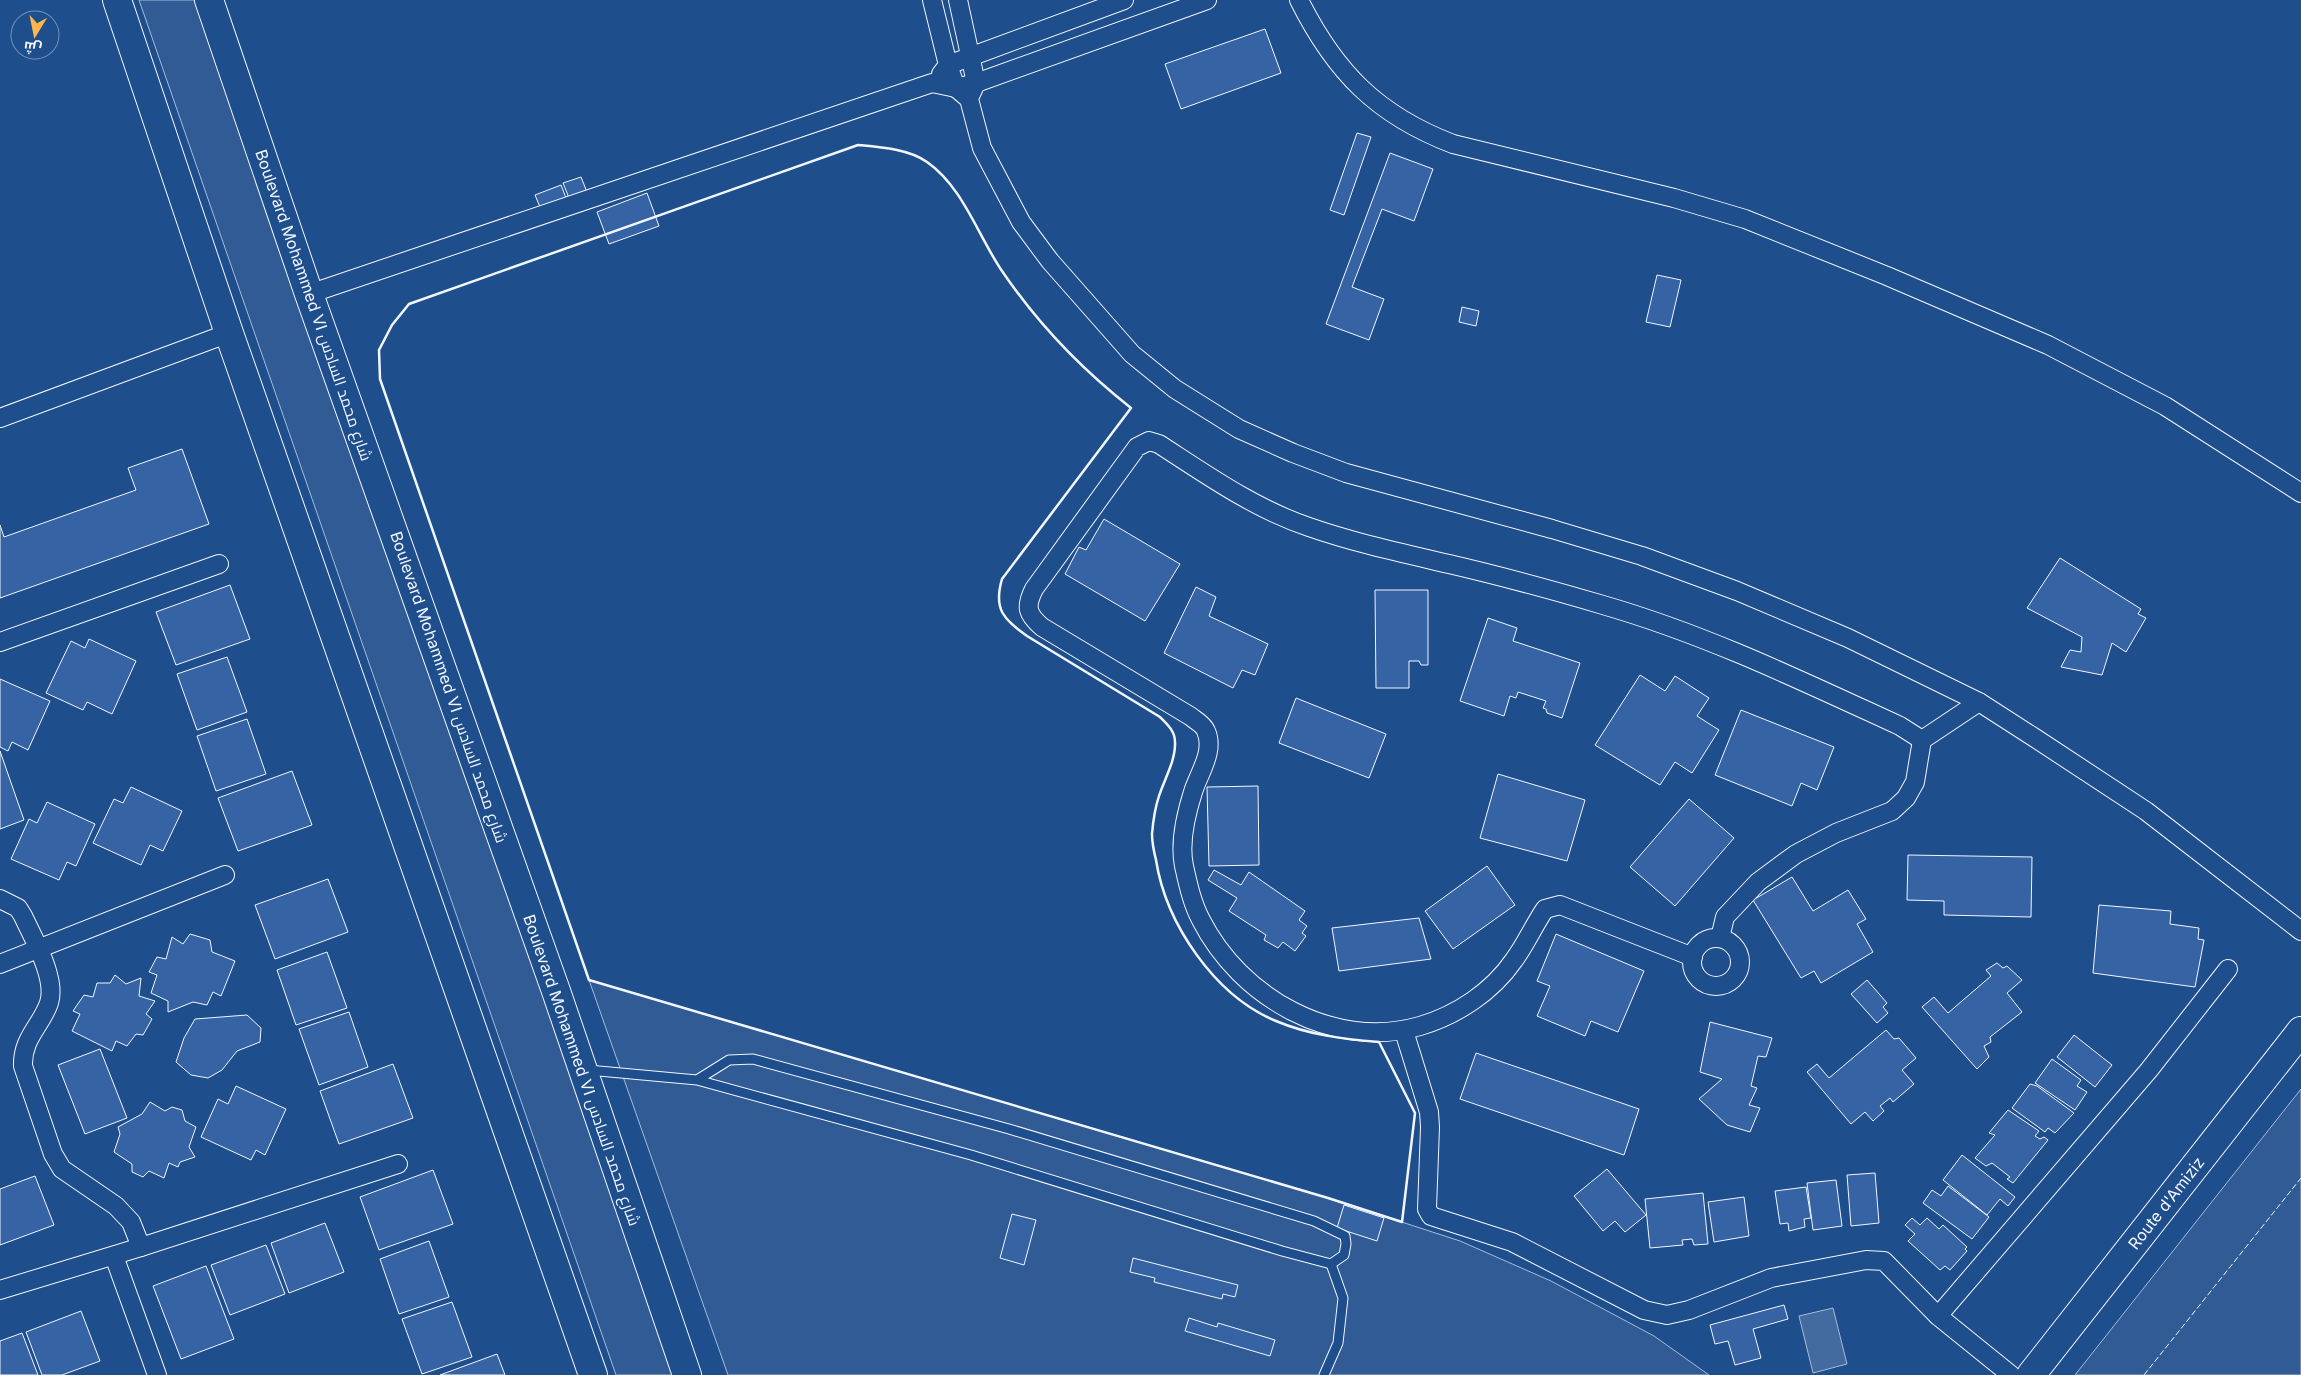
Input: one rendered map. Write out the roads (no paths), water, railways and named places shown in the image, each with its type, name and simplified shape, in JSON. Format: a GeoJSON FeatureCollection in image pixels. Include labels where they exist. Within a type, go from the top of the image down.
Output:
{"type":"FeatureCollection","features":[{"type":"Feature","properties":{"kind":"main road"},"geometry":{"type":"LineString","coordinates":[[117,0],[228,333],[593,1375]]}},
{"type":"Feature","properties":{"kind":"main road","name":"Boulevard Mohammed VI شارع محمد السادس"},"geometry":{"type":"LineString","coordinates":[[209,0],[309,294],[582,1069],[687,1375]]}},
{"type":"Feature","properties":{"kind":"main road","name":"Route d'Amiziz"},"geometry":{"type":"LineString","coordinates":[[2031,1375],[2301,1031]]}},
{"type":"Feature","properties":{"kind":"street"},"geometry":{"type":"LineString","coordinates":[[932,0],[948,65],[967,90]]}},
{"type":"Feature","properties":{"kind":"street"},"geometry":{"type":"LineString","coordinates":[[958,0],[970,58],[967,90],[982,148],[1000,185],[1021,222],[1050,261],[1132,354],[1175,389],[1239,428],[1293,453],[1346,473],[1552,529],[1660,563],[1737,592],[1848,638],[1979,702],[2146,811],[2301,931]]}},
{"type":"Feature","properties":{"kind":"street"},"geometry":{"type":"LineString","coordinates":[[309,294],[932,83],[948,65],[1124,0]]}},
{"type":"Feature","properties":{"kind":"street"},"geometry":{"type":"LineString","coordinates":[[932,83],[967,90],[1207,0]]}},
{"type":"Feature","properties":{"kind":"street"},"geometry":{"type":"LineString","coordinates":[[1299,0],[1313,29],[1354,82],[1376,103],[1425,133],[1454,144],[1666,196],[1745,219],[1887,276],[2048,345],[2165,406],[2301,494]]}},
{"type":"Feature","properties":{"kind":"street"},"geometry":{"type":"LineString","coordinates":[[0,418],[228,333]]}},
{"type":"Feature","properties":{"kind":"street"},"geometry":{"type":"LineString","coordinates":[[1693,957],[1560,905],[1552,906],[1545,908],[1514,961],[1490,988],[1468,1004],[1437,1021],[1404,1030],[1373,1033],[1303,1018],[1275,1002],[1247,980],[1225,958],[1200,918],[1190,892],[1182,856],[1184,828],[1193,792],[1207,758],[1209,740],[1206,729],[1190,716],[1042,627],[1034,620],[1028,609],[1028,600],[1034,589],[1138,447],[1149,440],[1159,444],[1217,482],[1253,502],[1308,527],[1365,544],[1569,595],[1700,636],[1900,726],[1922,740]]}},
{"type":"Feature","properties":{"kind":"street"},"geometry":{"type":"LineString","coordinates":[[0,642],[219,564]]}},
{"type":"Feature","properties":{"kind":"street"},"geometry":{"type":"LineString","coordinates":[[1720,938],[1725,917],[1758,882],[1796,854],[1836,833],[1892,811],[1906,798],[1915,782],[1922,740],[1979,702]]}},
{"type":"Feature","properties":{"kind":"street"},"geometry":{"type":"LineString","coordinates":[[0,964],[225,875]]}},
{"type":"Feature","properties":{"kind":"street"},"geometry":{"type":"LineString","coordinates":[[0,899],[18,908],[23,916],[49,978],[51,992],[48,1004],[30,1035],[22,1054],[53,1154],[62,1169],[116,1206],[131,1222],[141,1247]]}},
{"type":"Feature","properties":{"kind":"street"},"geometry":{"type":"LineString","coordinates":[[1720,938],[1732,944],[1739,954],[1740,966],[1735,978],[1724,985],[1712,986],[1701,980],[1694,970],[1693,957],[1698,946],[1708,939],[1720,938]]}},
{"type":"Feature","properties":{"kind":"street"},"geometry":{"type":"LineString","coordinates":[[1938,1316],[2149,1070],[2228,969]]}},
{"type":"Feature","properties":{"kind":"street"},"geometry":{"type":"LineString","coordinates":[[1404,1030],[1428,1112],[1430,1127],[1427,1208],[1431,1216],[1512,1242],[1644,1310],[1667,1315],[1689,1310],[1771,1278],[1866,1260],[1884,1261],[1938,1316],[2011,1375]]}},
{"type":"Feature","properties":{"kind":"street"},"geometry":{"type":"LineString","coordinates":[[0,1290],[114,1256],[398,1164]]}},
{"type":"Feature","properties":{"kind":"street"},"geometry":{"type":"LineString","coordinates":[[114,1256],[157,1375]]}},
{"type":"Feature","properties":{"kind":"lane"},"geometry":{"type":"LineString","coordinates":[[697,1080],[729,1060],[753,1059],[1009,1130],[1314,1221],[1345,1236],[1344,1255],[1331,1264]]}},
{"type":"Feature","properties":{"kind":"lane"},"geometry":{"type":"LineString","coordinates":[[582,1069],[697,1080],[971,1156],[1188,1223],[1331,1264]]}},
{"type":"Feature","properties":{"kind":"lane"},"geometry":{"type":"LineString","coordinates":[[1324,1375],[1338,1343],[1343,1298],[1331,1264]]}}]}
